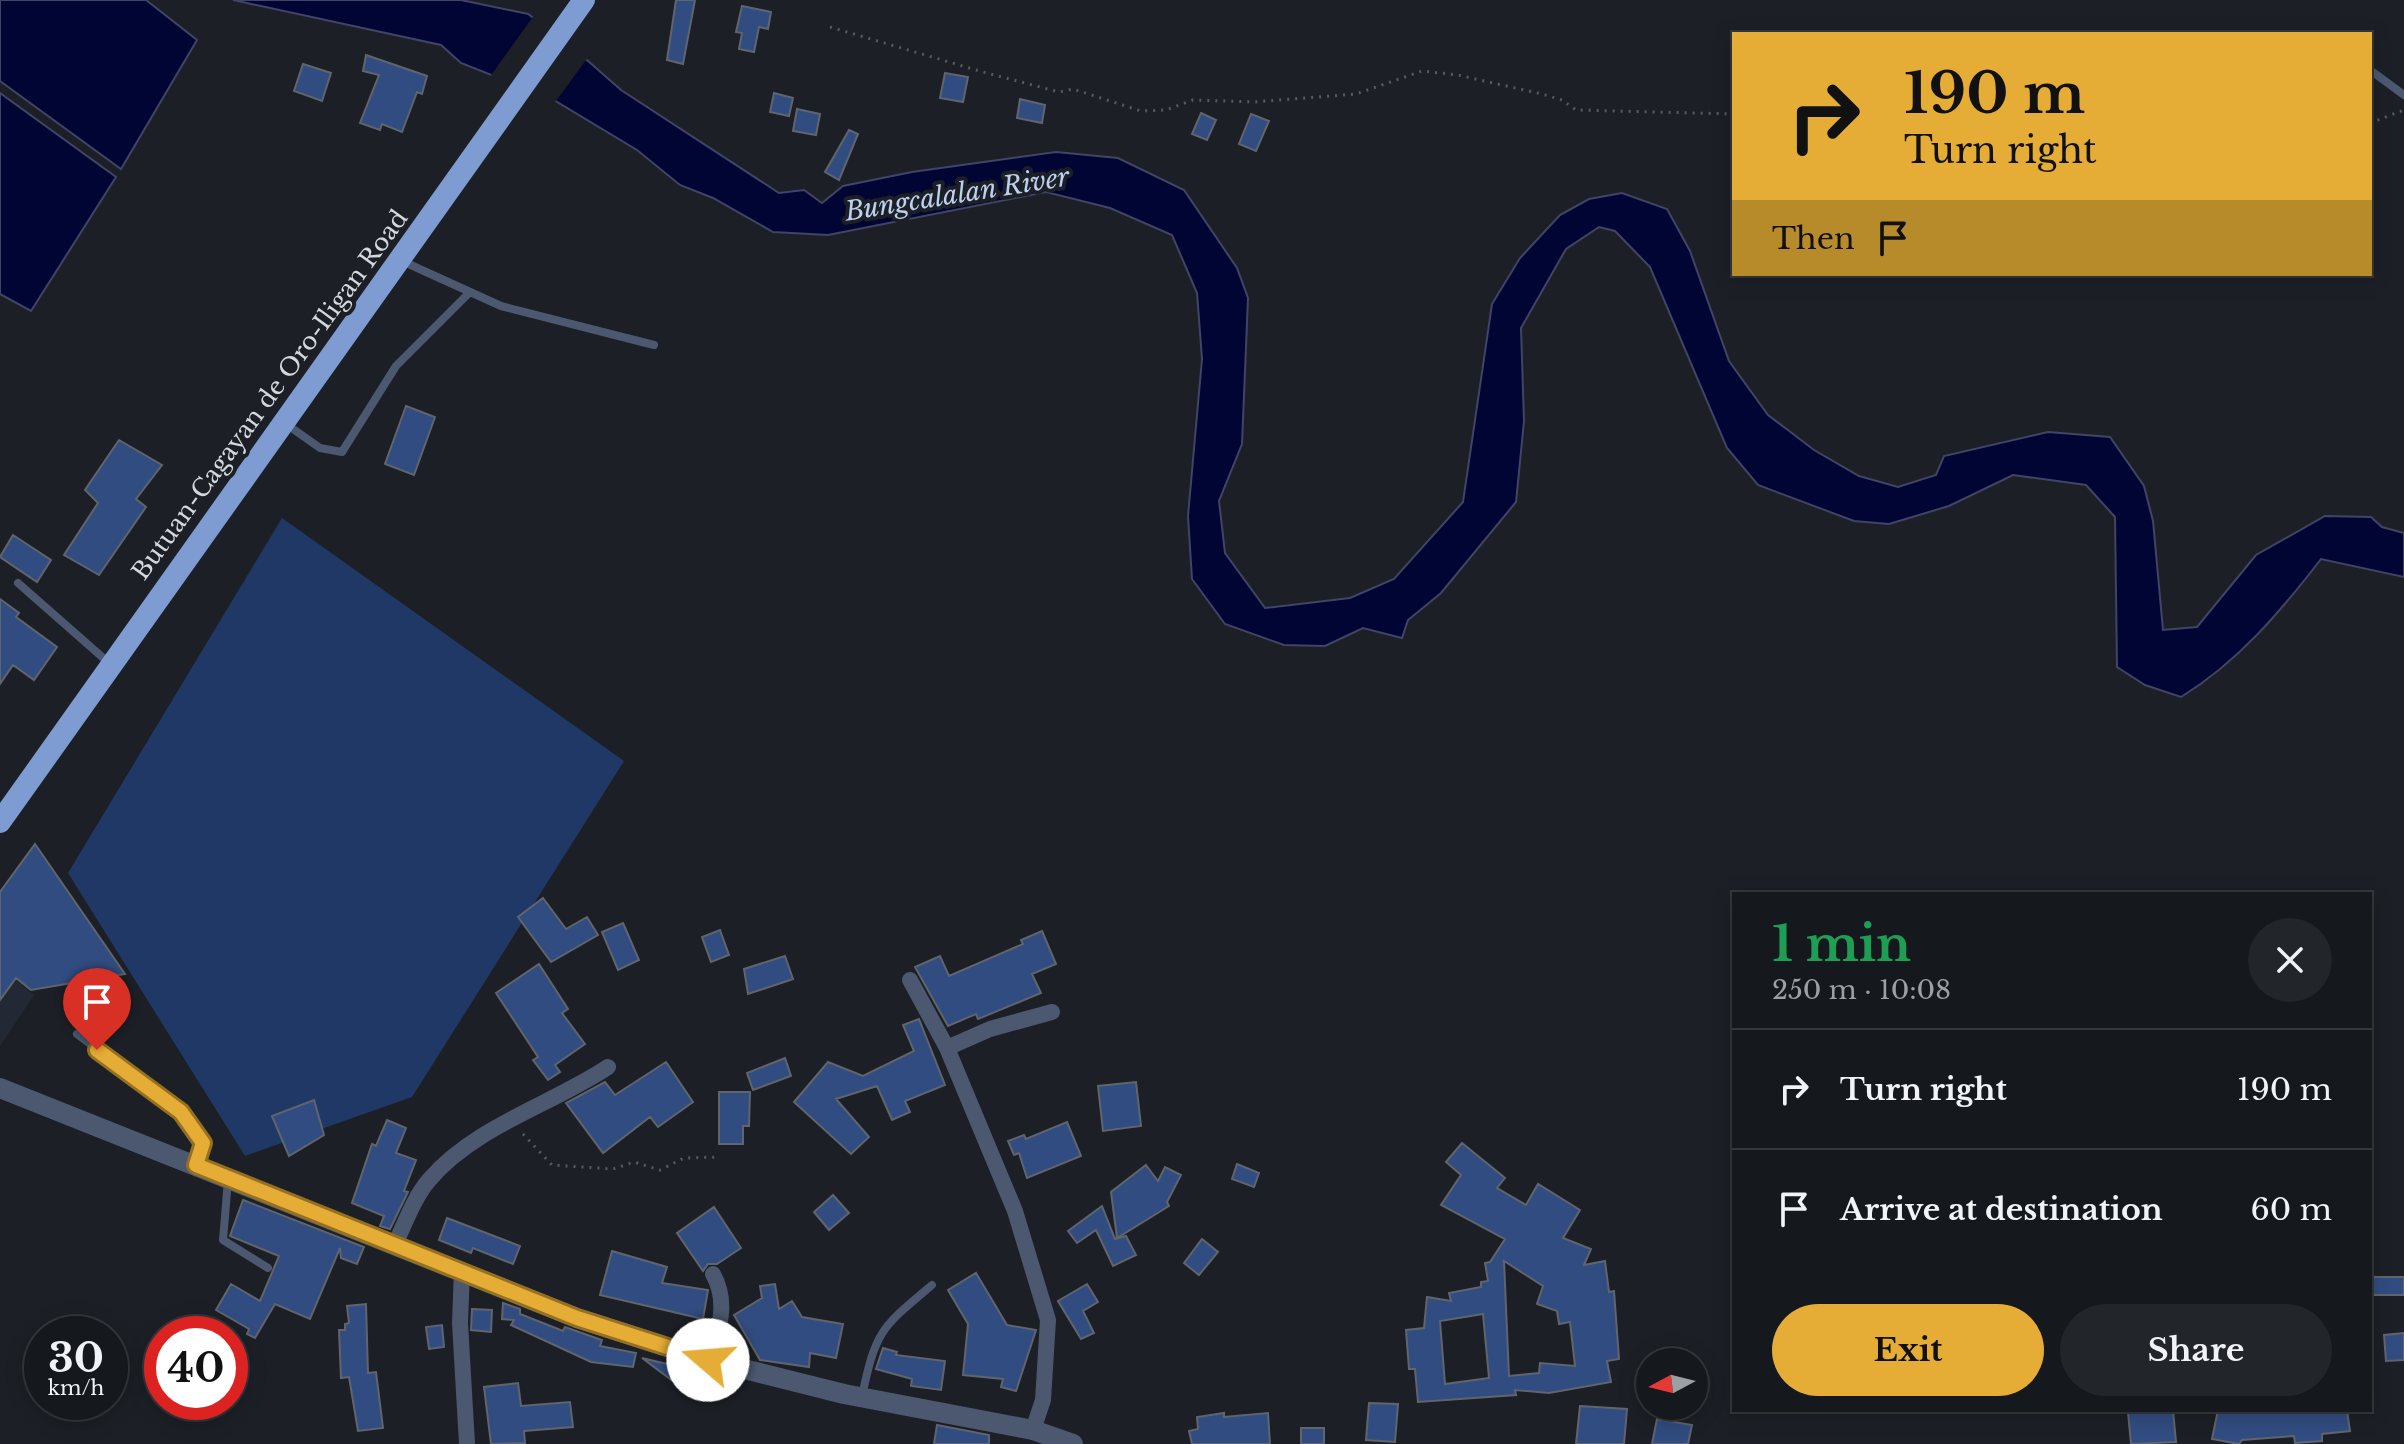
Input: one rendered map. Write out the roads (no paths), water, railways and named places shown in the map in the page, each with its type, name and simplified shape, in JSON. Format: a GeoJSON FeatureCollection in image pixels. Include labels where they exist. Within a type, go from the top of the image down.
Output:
{"type":"FeatureCollection","features":[{"type":"Feature","properties":{"kind":"highway","name":"Butuan-Cagayan de Oro-Iligan Road"},"geometry":{"type":"LineString","coordinates":[[0,822],[110,663],[584,0]]}},
{"type":"Feature","properties":{"kind":"street"},"geometry":{"type":"LineString","coordinates":[[910,980],[947,1048],[1015,1211],[1048,1320],[1043,1400],[1033,1430]]}},
{"type":"Feature","properties":{"kind":"street"},"geometry":{"type":"LineString","coordinates":[[947,1048],[990,1029],[1052,1012]]}},
{"type":"Feature","properties":{"kind":"street"},"geometry":{"type":"LineString","coordinates":[[394,1246],[417,1196],[430,1178],[502,1125],[608,1067]]}},
{"type":"Feature","properties":{"kind":"street"},"geometry":{"type":"LineString","coordinates":[[0,1088],[577,1318],[708,1360],[862,1397],[1033,1430],[1061,1443]]}},
{"type":"Feature","properties":{"kind":"street"},"geometry":{"type":"LineString","coordinates":[[462,1270],[460,1323],[467,1444]]}},
{"type":"Feature","properties":{"kind":"street"},"geometry":{"type":"LineString","coordinates":[[708,1360],[722,1309],[719,1286],[713,1274]]}},
{"type":"Feature","properties":{"kind":"lane"},"geometry":{"type":"LineString","coordinates":[[2372,71],[2404,95]]}},
{"type":"Feature","properties":{"kind":"lane"},"geometry":{"type":"LineString","coordinates":[[398,259],[468,294],[536,316],[654,345]]}},
{"type":"Feature","properties":{"kind":"lane"},"geometry":{"type":"LineString","coordinates":[[282,421],[320,448],[342,452],[396,366],[468,294]]}},
{"type":"Feature","properties":{"kind":"lane"},"geometry":{"type":"LineString","coordinates":[[18,583],[110,663]]}},
{"type":"Feature","properties":{"kind":"lane"},"geometry":{"type":"LineString","coordinates":[[77,1034],[181,1112],[203,1143],[196,1165]]}},
{"type":"Feature","properties":{"kind":"lane"},"geometry":{"type":"LineString","coordinates":[[228,1179],[223,1240],[268,1268]]}},
{"type":"Feature","properties":{"kind":"lane"},"geometry":{"type":"LineString","coordinates":[[862,1397],[872,1349],[885,1325],[932,1285]]}},
{"type":"Feature","properties":{"kind":"water"},"geometry":{"type":"Polygon","coordinates":[[[0,0],[146,0],[197,40],[121,169],[0,81],[0,0]]]}},
{"type":"Feature","properties":{"kind":"water","name":"Bungcalalan River"},"geometry":{"type":"Polygon","coordinates":[[[233,0],[461,0],[528,14],[571,46],[621,90],[779,193],[804,190],[822,203],[843,186],[912,172],[1056,152],[1118,158],[1184,190],[1237,268],[1248,298],[1242,444],[1219,501],[1225,553],[1265,608],[1350,598],[1394,579],[1463,502],[1492,304],[1520,258],[1560,215],[1589,199],[1622,193],[1667,209],[1690,251],[1729,361],[1768,415],[1814,450],[1859,476],[1898,487],[1936,475],[1944,456],[2048,432],[2110,437],[2144,486],[2153,521],[2163,630],[2197,627],[2256,555],[2325,516],[2371,517],[2382,527],[2404,533],[2404,577],[2321,559],[2240,652],[2202,683],[2181,697],[2145,685],[2117,667],[2115,517],[2086,485],[2013,475],[1949,506],[1889,524],[1854,521],[1758,485],[1727,448],[1650,267],[1615,231],[1599,227],[1566,249],[1521,328],[1524,421],[1516,502],[1441,593],[1408,620],[1402,638],[1363,628],[1325,646],[1284,645],[1225,624],[1192,579],[1188,516],[1202,359],[1197,293],[1172,235],[1110,208],[1046,192],[828,235],[773,232],[713,198],[680,185],[637,150],[552,99],[461,63],[441,45],[233,0]]]}},
{"type":"Feature","properties":{"kind":"water"},"geometry":{"type":"Polygon","coordinates":[[[0,93],[116,177],[31,311],[0,294],[0,93]]]}}]}
